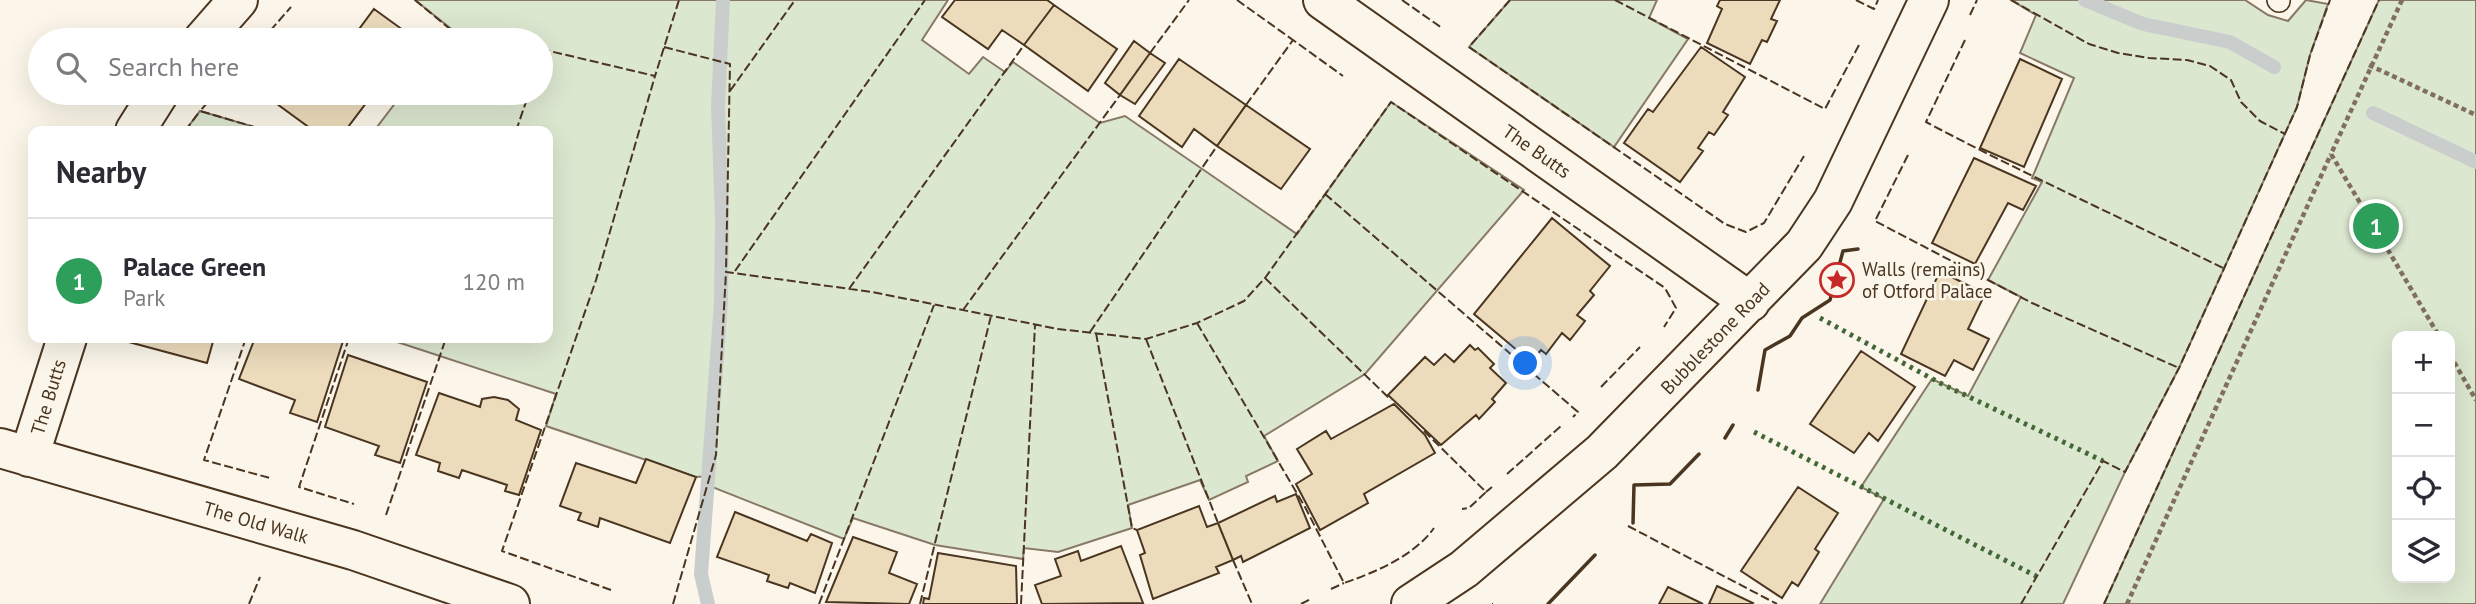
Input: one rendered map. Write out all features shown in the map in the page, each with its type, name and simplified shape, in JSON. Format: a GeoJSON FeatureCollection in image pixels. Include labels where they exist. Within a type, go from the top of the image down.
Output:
{"type":"FeatureCollection","features":[{"type":"Feature","properties":{"kind":"street"},"geometry":{"type":"LineString","coordinates":[[214,28],[238,0]]}},
{"type":"Feature","properties":{"kind":"street","name":"The Butts"},"geometry":{"type":"LineString","coordinates":[[1323,0],[1750,302]]}},
{"type":"Feature","properties":{"kind":"street","name":"Bubblestone Road"},"geometry":{"type":"LineString","coordinates":[[1411,604],[1464,569],[1572,479],[1642,413],[1804,245],[1833,201],[1929,0]]}},
{"type":"Feature","properties":{"kind":"street"},"geometry":{"type":"LineString","coordinates":[[138,126],[151,105]]}},
{"type":"Feature","properties":{"kind":"street","name":"The Butts"},"geometry":{"type":"LineString","coordinates":[[15,453],[65,343]]}},
{"type":"Feature","properties":{"kind":"street","name":"The Old Walk"},"geometry":{"type":"LineString","coordinates":[[15,453],[353,550],[510,604]]}},
{"type":"Feature","properties":{"kind":"path"},"geometry":{"type":"LineString","coordinates":[[2127,604],[2369,65],[2402,0]]}},
{"type":"Feature","properties":{"kind":"path"},"geometry":{"type":"LineString","coordinates":[[2369,65],[2476,116]]}},
{"type":"Feature","properties":{"kind":"path"},"geometry":{"type":"LineString","coordinates":[[2331,153],[2436,331]]}},
{"type":"Feature","properties":{"kind":"path"},"geometry":{"type":"LineString","coordinates":[[2455,364],[2476,400]]}},
{"type":"Feature","properties":{"kind":"green space"},"geometry":{"type":"Polygon","coordinates":[[[415,0],[948,0],[922,40],[969,74],[983,57],[1005,72],[1013,62],[1100,123],[1125,116],[1297,234],[1391,102],[1524,190],[1365,374],[1264,436],[1278,461],[1246,476],[1248,482],[1209,500],[1200,480],[1128,505],[1132,528],[1058,552],[1024,548],[1023,559],[935,545],[853,518],[844,539],[707,485],[709,476],[696,477],[546,426],[556,394],[400,343],[553,343],[553,126],[378,126],[394,105],[553,105],[553,28],[450,28],[415,0]]]}},
{"type":"Feature","properties":{"kind":"green space"},"geometry":{"type":"Polygon","coordinates":[[[1510,0],[1657,0],[1649,18],[1688,39],[1614,147],[1469,47],[1510,0]]]}},
{"type":"Feature","properties":{"kind":"green space"},"geometry":{"type":"Polygon","coordinates":[[[2011,0],[2245,0],[2268,15],[2288,21],[2306,0],[2328,4],[2310,55],[2297,107],[2179,368],[2125,472],[2063,604],[1820,604],[1884,499],[1861,487],[1932,379],[1968,396],[2021,297],[1988,280],[2042,182],[2032,178],[2074,78],[2020,53],[2036,15],[2011,0]]]}},
{"type":"Feature","properties":{"kind":"green space"},"geometry":{"type":"Polygon","coordinates":[[[2379,0],[2476,0],[2476,604],[2104,604],[2379,0]]]}},
{"type":"Feature","properties":{"kind":"green space"},"geometry":{"type":"Polygon","coordinates":[[[200,111],[251,126],[189,126],[200,111]]]}},
{"type":"Feature","properties":{"kind":"building"},"geometry":{"type":"Polygon","coordinates":[[[955,0],[1047,0],[1054,5],[1024,45],[1002,30],[988,49],[942,17],[955,0]]]}},
{"type":"Feature","properties":{"kind":"building"},"geometry":{"type":"Polygon","coordinates":[[[1720,0],[1780,0],[1771,19],[1777,21],[1767,42],[1762,40],[1750,64],[1707,43],[1722,9],[1717,6],[1720,0]]]}},
{"type":"Feature","properties":{"kind":"building"},"geometry":{"type":"Polygon","coordinates":[[[1054,5],[1117,49],[1088,91],[1024,45],[1054,5]]]}},
{"type":"Feature","properties":{"kind":"building"},"geometry":{"type":"Polygon","coordinates":[[[374,9],[400,28],[360,28],[374,9]]]}},
{"type":"Feature","properties":{"kind":"building"},"geometry":{"type":"Polygon","coordinates":[[[1134,41],[1150,53],[1120,95],[1105,83],[1134,41]]]}},
{"type":"Feature","properties":{"kind":"building"},"geometry":{"type":"Polygon","coordinates":[[[1701,47],[1745,77],[1723,112],[1728,115],[1714,135],[1709,132],[1698,148],[1703,151],[1680,182],[1624,143],[1648,109],[1653,112],[1701,47]]]}},
{"type":"Feature","properties":{"kind":"building"},"geometry":{"type":"Polygon","coordinates":[[[1150,53],[1165,63],[1135,104],[1120,95],[1150,53]]]}},
{"type":"Feature","properties":{"kind":"building"},"geometry":{"type":"Polygon","coordinates":[[[1179,59],[1246,105],[1217,146],[1194,129],[1182,147],[1139,116],[1179,59]]]}},
{"type":"Feature","properties":{"kind":"building"},"geometry":{"type":"Polygon","coordinates":[[[2020,59],[2062,79],[2024,167],[1980,148],[2020,59]]]}},
{"type":"Feature","properties":{"kind":"building"},"geometry":{"type":"Polygon","coordinates":[[[278,105],[365,105],[349,126],[307,126],[278,105]]]}},
{"type":"Feature","properties":{"kind":"building"},"geometry":{"type":"Polygon","coordinates":[[[1246,105],[1310,149],[1281,189],[1217,146],[1246,105]]]}},
{"type":"Feature","properties":{"kind":"building"},"geometry":{"type":"Polygon","coordinates":[[[1974,158],[2036,186],[2023,210],[2008,203],[1975,264],[1932,243],[1974,158]]]}},
{"type":"Feature","properties":{"kind":"building"},"geometry":{"type":"Polygon","coordinates":[[[1552,218],[1610,266],[1590,291],[1594,295],[1577,315],[1585,321],[1570,340],[1562,333],[1546,354],[1541,350],[1531,362],[1474,314],[1552,218]]]}},
{"type":"Feature","properties":{"kind":"building"},"geometry":{"type":"Polygon","coordinates":[[[1940,271],[1985,294],[1968,329],[1989,339],[1973,370],[1954,360],[1945,376],[1901,354],[1940,271]]]}},
{"type":"Feature","properties":{"kind":"building"},"geometry":{"type":"Polygon","coordinates":[[[132,343],[213,343],[207,363],[132,343]]]}},
{"type":"Feature","properties":{"kind":"building"},"geometry":{"type":"Polygon","coordinates":[[[253,343],[342,343],[317,422],[290,413],[295,400],[239,379],[253,343]]]}},
{"type":"Feature","properties":{"kind":"building"},"geometry":{"type":"Polygon","coordinates":[[[1470,345],[1475,350],[1478,348],[1494,364],[1490,368],[1506,383],[1492,399],[1495,402],[1479,419],[1476,415],[1441,445],[1388,395],[1425,357],[1434,365],[1445,354],[1454,362],[1470,345]]]}},
{"type":"Feature","properties":{"kind":"building"},"geometry":{"type":"Polygon","coordinates":[[[1861,351],[1915,387],[1878,441],[1869,433],[1854,453],[1810,424],[1861,351]]]}},
{"type":"Feature","properties":{"kind":"building"},"geometry":{"type":"Polygon","coordinates":[[[348,355],[427,382],[400,463],[375,455],[379,446],[325,427],[348,355]]]}},
{"type":"Feature","properties":{"kind":"building"},"geometry":{"type":"Polygon","coordinates":[[[439,393],[480,407],[482,399],[494,397],[508,400],[519,409],[516,420],[541,430],[519,495],[505,491],[507,485],[462,470],[459,478],[438,471],[440,463],[416,455],[439,393]]]}},
{"type":"Feature","properties":{"kind":"building"},"geometry":{"type":"Polygon","coordinates":[[[1394,404],[1425,435],[1435,453],[1364,494],[1368,503],[1320,530],[1296,484],[1312,474],[1297,449],[1326,431],[1331,439],[1394,404]]]}},
{"type":"Feature","properties":{"kind":"building"},"geometry":{"type":"Polygon","coordinates":[[[646,459],[696,477],[670,543],[600,518],[598,527],[578,520],[581,513],[560,506],[576,463],[636,483],[646,459]]]}},
{"type":"Feature","properties":{"kind":"building"},"geometry":{"type":"Polygon","coordinates":[[[1798,487],[1838,513],[1815,549],[1819,552],[1798,586],[1792,582],[1782,598],[1741,571],[1798,487]]]}},
{"type":"Feature","properties":{"kind":"building"},"geometry":{"type":"Polygon","coordinates":[[[1296,494],[1310,528],[1243,562],[1241,556],[1233,560],[1218,523],[1275,496],[1277,502],[1296,494]]]}},
{"type":"Feature","properties":{"kind":"building"},"geometry":{"type":"Polygon","coordinates":[[[1199,506],[1207,527],[1218,523],[1233,560],[1216,567],[1219,573],[1153,599],[1140,555],[1145,553],[1137,530],[1199,506]]]}},
{"type":"Feature","properties":{"kind":"building"},"geometry":{"type":"Polygon","coordinates":[[[735,512],[807,541],[811,534],[832,543],[815,593],[790,583],[788,588],[767,581],[769,575],[717,557],[735,512]]]}},
{"type":"Feature","properties":{"kind":"building"},"geometry":{"type":"Polygon","coordinates":[[[853,537],[897,552],[889,573],[917,584],[909,604],[826,602],[853,537]]]}},
{"type":"Feature","properties":{"kind":"building"},"geometry":{"type":"Polygon","coordinates":[[[1121,546],[1143,603],[1042,604],[1035,585],[1061,576],[1055,559],[1078,551],[1081,561],[1121,546]]]}},
{"type":"Feature","properties":{"kind":"building"},"geometry":{"type":"Polygon","coordinates":[[[938,553],[1016,566],[1017,604],[923,604],[924,598],[929,599],[938,553]]]}},
{"type":"Feature","properties":{"kind":"building"},"geometry":{"type":"Polygon","coordinates":[[[1717,586],[1753,603],[1709,604],[1717,586]]]}},
{"type":"Feature","properties":{"kind":"building"},"geometry":{"type":"Polygon","coordinates":[[[1668,587],[1703,604],[1659,604],[1668,587]]]}},
{"type":"Feature","properties":{"kind":"waterway"},"geometry":{"type":"LineString","coordinates":[[708,604],[701,574],[721,302],[722,219],[718,106],[723,0]]}},
{"type":"Feature","properties":{"kind":"waterway"},"geometry":{"type":"LineString","coordinates":[[2085,0],[2143,24],[2230,42],[2274,67]]}},
{"type":"Feature","properties":{"kind":"waterway"},"geometry":{"type":"LineString","coordinates":[[2373,113],[2476,162]]}},
{"type":"Feature","properties":{"kind":"hedge"},"geometry":{"type":"LineString","coordinates":[[1820,318],[1940,383],[2103,461]]}},
{"type":"Feature","properties":{"kind":"hedge"},"geometry":{"type":"LineString","coordinates":[[1754,432],[2036,576]]}},
{"type":"Feature","properties":{"kind":"fence"},"geometry":{"type":"LineString","coordinates":[[415,0],[449,28]]}},
{"type":"Feature","properties":{"kind":"fence"},"geometry":{"type":"LineString","coordinates":[[553,52],[655,76],[679,0]]}},
{"type":"Feature","properties":{"kind":"fence"},"geometry":{"type":"LineString","coordinates":[[730,91],[795,0]]}},
{"type":"Feature","properties":{"kind":"fence"},"geometry":{"type":"LineString","coordinates":[[735,271],[925,0]]}},
{"type":"Feature","properties":{"kind":"fence"},"geometry":{"type":"LineString","coordinates":[[1150,53],[1189,0]]}},
{"type":"Feature","properties":{"kind":"fence"},"geometry":{"type":"LineString","coordinates":[[1237,0],[1293,40]]}},
{"type":"Feature","properties":{"kind":"fence"},"geometry":{"type":"LineString","coordinates":[[1402,0],[1442,28]]}},
{"type":"Feature","properties":{"kind":"fence"},"geometry":{"type":"LineString","coordinates":[[1510,0],[1469,47],[1725,224],[1746,232],[1764,223],[1804,156]]}},
{"type":"Feature","properties":{"kind":"fence"},"geometry":{"type":"LineString","coordinates":[[1615,0],[1825,109],[1859,45]]}},
{"type":"Feature","properties":{"kind":"fence"},"geometry":{"type":"LineString","coordinates":[[1856,0],[1874,9],[1878,0]]}},
{"type":"Feature","properties":{"kind":"fence"},"geometry":{"type":"LineString","coordinates":[[1970,15],[1977,0]]}},
{"type":"Feature","properties":{"kind":"fence"},"geometry":{"type":"LineString","coordinates":[[2011,0],[2089,44],[2118,53],[2187,60],[2210,66],[2231,80],[2241,102],[2260,121],[2285,134]]}},
{"type":"Feature","properties":{"kind":"fence"},"geometry":{"type":"LineString","coordinates":[[2021,604],[2103,461],[2125,472],[2179,368],[2297,107],[2310,55],[2330,0]]}},
{"type":"Feature","properties":{"kind":"fence"},"geometry":{"type":"LineString","coordinates":[[2104,604],[2379,0]]}},
{"type":"Feature","properties":{"kind":"fence"},"geometry":{"type":"LineString","coordinates":[[273,28],[291,7]]}},
{"type":"Feature","properties":{"kind":"fence"},"geometry":{"type":"LineString","coordinates":[[1246,105],[1293,40],[1343,76]]}},
{"type":"Feature","properties":{"kind":"fence"},"geometry":{"type":"LineString","coordinates":[[1965,40],[1926,122],[2223,268]]}},
{"type":"Feature","properties":{"kind":"fence"},"geometry":{"type":"LineString","coordinates":[[849,289],[1024,45]]}},
{"type":"Feature","properties":{"kind":"fence"},"geometry":{"type":"LineString","coordinates":[[664,47],[730,64],[726,272],[872,292],[1058,329],[1146,339],[1197,323],[1244,301],[1265,278],[1391,102],[1665,288],[1676,308],[1664,327]]}},
{"type":"Feature","properties":{"kind":"fence"},"geometry":{"type":"LineString","coordinates":[[611,590],[502,551],[596,280],[655,76]]}},
{"type":"Feature","properties":{"kind":"fence"},"geometry":{"type":"LineString","coordinates":[[963,310],[1120,95]]}},
{"type":"Feature","properties":{"kind":"fence"},"geometry":{"type":"LineString","coordinates":[[205,105],[200,111],[251,126]]}},
{"type":"Feature","properties":{"kind":"fence"},"geometry":{"type":"LineString","coordinates":[[518,126],[525,105]]}},
{"type":"Feature","properties":{"kind":"fence"},"geometry":{"type":"LineString","coordinates":[[189,126],[200,111]]}},
{"type":"Feature","properties":{"kind":"fence"},"geometry":{"type":"LineString","coordinates":[[1090,332],[1217,146]]}},
{"type":"Feature","properties":{"kind":"fence"},"geometry":{"type":"LineString","coordinates":[[1908,155],[1875,221],[2032,303],[2179,368]]}},
{"type":"Feature","properties":{"kind":"fence"},"geometry":{"type":"LineString","coordinates":[[1325,194],[1578,412],[1573,417]]}},
{"type":"Feature","properties":{"kind":"fence"},"geometry":{"type":"LineString","coordinates":[[673,604],[716,455],[726,272]]}},
{"type":"Feature","properties":{"kind":"fence"},"geometry":{"type":"LineString","coordinates":[[1265,278],[1391,400]]}},
{"type":"Feature","properties":{"kind":"fence"},"geometry":{"type":"LineString","coordinates":[[819,604],[934,305]]}},
{"type":"Feature","properties":{"kind":"fence"},"geometry":{"type":"LineString","coordinates":[[920,604],[991,316]]}},
{"type":"Feature","properties":{"kind":"fence"},"geometry":{"type":"LineString","coordinates":[[1197,323],[1305,507],[1344,583],[1369,574],[1405,555],[1434,528]]}},
{"type":"Feature","properties":{"kind":"fence"},"geometry":{"type":"LineString","coordinates":[[1021,604],[1035,325]]}},
{"type":"Feature","properties":{"kind":"fence"},"geometry":{"type":"LineString","coordinates":[[1096,333],[1132,528],[1137,530]]}},
{"type":"Feature","properties":{"kind":"fence"},"geometry":{"type":"LineString","coordinates":[[1146,339],[1218,523]]}},
{"type":"Feature","properties":{"kind":"fence"},"geometry":{"type":"LineString","coordinates":[[244,343],[204,460],[270,478]]}},
{"type":"Feature","properties":{"kind":"fence"},"geometry":{"type":"LineString","coordinates":[[347,343],[299,487],[354,504]]}},
{"type":"Feature","properties":{"kind":"fence"},"geometry":{"type":"LineString","coordinates":[[386,515],[444,343]]}},
{"type":"Feature","properties":{"kind":"fence"},"geometry":{"type":"LineString","coordinates":[[1601,387],[1640,347]]}},
{"type":"Feature","properties":{"kind":"fence"},"geometry":{"type":"LineString","coordinates":[[1507,474],[1561,426]]}},
{"type":"Feature","properties":{"kind":"fence"},"geometry":{"type":"LineString","coordinates":[[1424,431],[1486,492],[1469,508],[1462,509]]}},
{"type":"Feature","properties":{"kind":"fence"},"geometry":{"type":"LineString","coordinates":[[1486,492],[1492,487]]}},
{"type":"Feature","properties":{"kind":"fence"},"geometry":{"type":"LineString","coordinates":[[1628,526],[1777,604]]}},
{"type":"Feature","properties":{"kind":"fence"},"geometry":{"type":"LineString","coordinates":[[1233,560],[1252,604]]}},
{"type":"Feature","properties":{"kind":"fence"},"geometry":{"type":"LineString","coordinates":[[249,604],[260,577]]}},
{"type":"Feature","properties":{"kind":"fence"},"geometry":{"type":"LineString","coordinates":[[1331,589],[1344,583]]}},
{"type":"Feature","properties":{"kind":"fence"},"geometry":{"type":"LineString","coordinates":[[1301,604],[1311,599]]}},
{"type":"Feature","properties":{"kind":"wall"},"geometry":{"type":"LineString","coordinates":[[1758,390],[1765,350],[1790,336],[1802,318],[1830,300],[1843,251],[1858,249]]}},
{"type":"Feature","properties":{"kind":"wall"},"geometry":{"type":"LineString","coordinates":[[1725,438],[1733,425]]}},
{"type":"Feature","properties":{"kind":"wall"},"geometry":{"type":"LineString","coordinates":[[1633,523],[1634,485],[1670,484],[1699,454]]}},
{"type":"Feature","properties":{"kind":"wall"},"geometry":{"type":"LineString","coordinates":[[1548,604],[1595,555]]}},
{"type":"Feature","properties":{"kind":"place","name":"Palace Green"},"geometry":{"type":"Point","coordinates":[2376,226]}},
{"type":"Feature","properties":{"kind":"place","name":"Walls (remains) of Otford Palace"},"geometry":{"type":"Point","coordinates":[1837,280]}}]}
